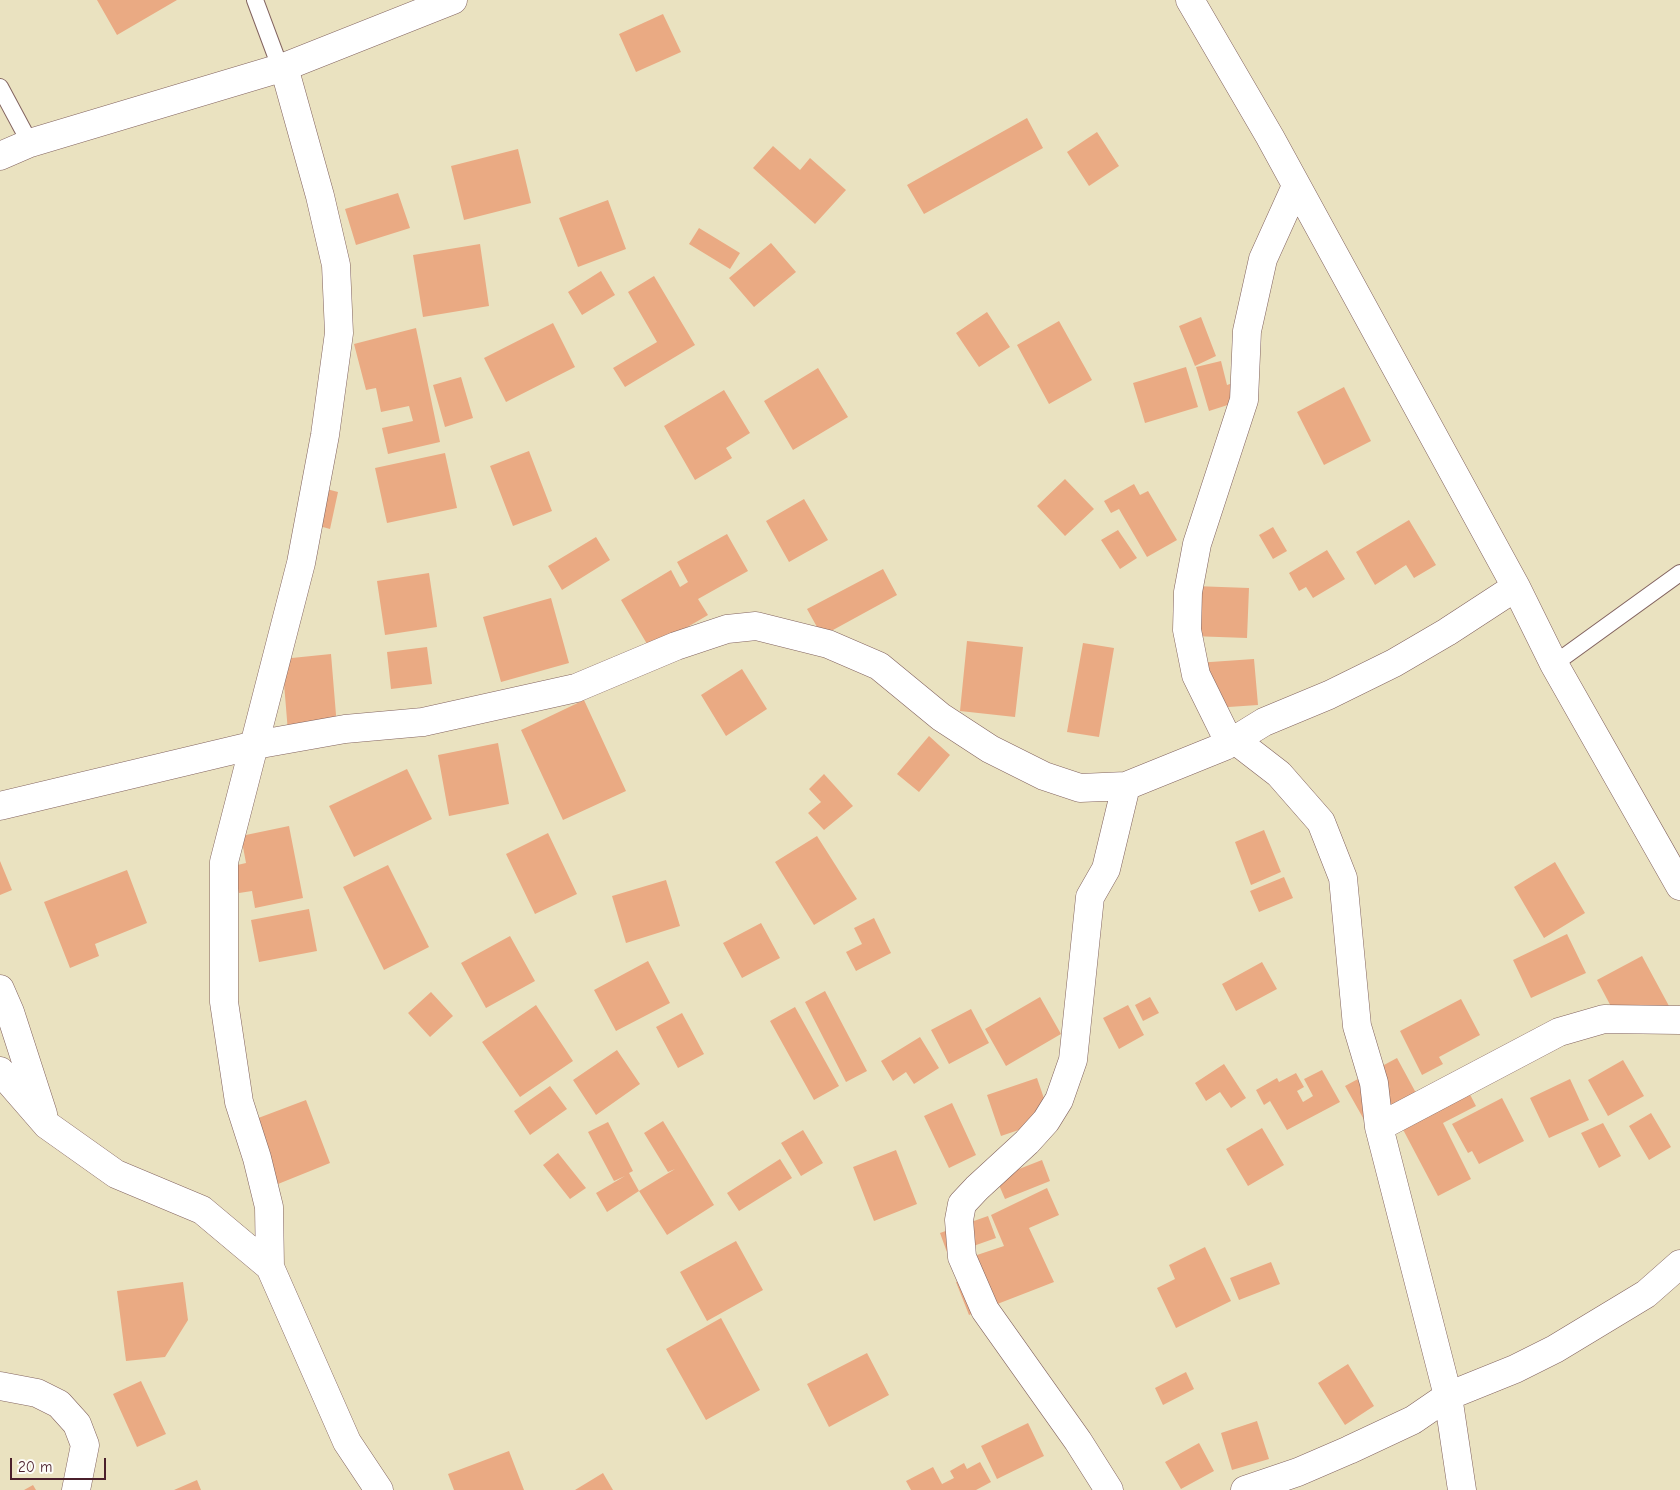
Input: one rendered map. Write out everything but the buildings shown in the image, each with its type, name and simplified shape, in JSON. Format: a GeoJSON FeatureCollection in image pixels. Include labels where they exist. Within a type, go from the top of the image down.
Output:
{"type":"FeatureCollection","features":[{"type":"Feature","properties":{"kind":"street"},"geometry":{"type":"LineString","coordinates":[[0,156],[30,143],[282,67],[453,0]]}},
{"type":"Feature","properties":{"kind":"street"},"geometry":{"type":"LineString","coordinates":[[1190,0],[1296,186],[1395,370],[1516,587],[1554,664],[1680,886]]}},
{"type":"Feature","properties":{"kind":"street"},"geometry":{"type":"LineString","coordinates":[[282,67],[320,196],[336,265],[339,333],[325,436],[301,563],[224,862],[224,1002],[239,1102],[257,1158],[269,1207],[270,1267],[347,1442],[379,1490]]}},
{"type":"Feature","properties":{"kind":"street"},"geometry":{"type":"LineString","coordinates":[[1296,186],[1263,259],[1247,331],[1244,400],[1197,544],[1188,592],[1187,630],[1196,675],[1232,742],[1279,774],[1321,822],[1343,878],[1357,1026],[1374,1083],[1378,1127],[1448,1396],[1462,1490]]}},
{"type":"Feature","properties":{"kind":"street"},"geometry":{"type":"LineString","coordinates":[[0,806],[255,744],[345,730],[423,722],[576,688],[676,646],[727,629],[756,626],[828,644],[880,666],[941,717],[990,749],[1044,776],[1080,788],[1126,786],[1232,742],[1264,722],[1329,695],[1394,663],[1516,587]]}},
{"type":"Feature","properties":{"kind":"street"},"geometry":{"type":"LineString","coordinates":[[1108,1490],[1078,1441],[985,1310],[962,1257],[959,1220],[962,1204],[1027,1142],[1046,1121],[1059,1100],[1073,1060],[1090,897],[1106,869],[1126,786]]}},
{"type":"Feature","properties":{"kind":"street"},"geometry":{"type":"LineString","coordinates":[[0,989],[10,1012],[47,1125]]}},
{"type":"Feature","properties":{"kind":"street"},"geometry":{"type":"LineString","coordinates":[[1378,1127],[1559,1032],[1604,1019],[1680,1020]]}},
{"type":"Feature","properties":{"kind":"street"},"geometry":{"type":"LineString","coordinates":[[0,1071],[47,1125],[116,1174],[202,1210],[270,1267]]}},
{"type":"Feature","properties":{"kind":"street"},"geometry":{"type":"LineString","coordinates":[[1245,1490],[1298,1472],[1413,1420],[1448,1396],[1515,1369],[1554,1349],[1646,1294],[1680,1264]]}},
{"type":"Feature","properties":{"kind":"street"},"geometry":{"type":"LineString","coordinates":[[0,1386],[37,1393],[59,1404],[77,1424],[84,1444],[76,1490]]}},
{"type":"Feature","properties":{"kind":"lane"},"geometry":{"type":"LineString","coordinates":[[255,0],[282,67]]}},
{"type":"Feature","properties":{"kind":"lane"},"geometry":{"type":"LineString","coordinates":[[0,87],[30,143]]}},
{"type":"Feature","properties":{"kind":"lane"},"geometry":{"type":"LineString","coordinates":[[1554,664],[1680,573]]}}]}
